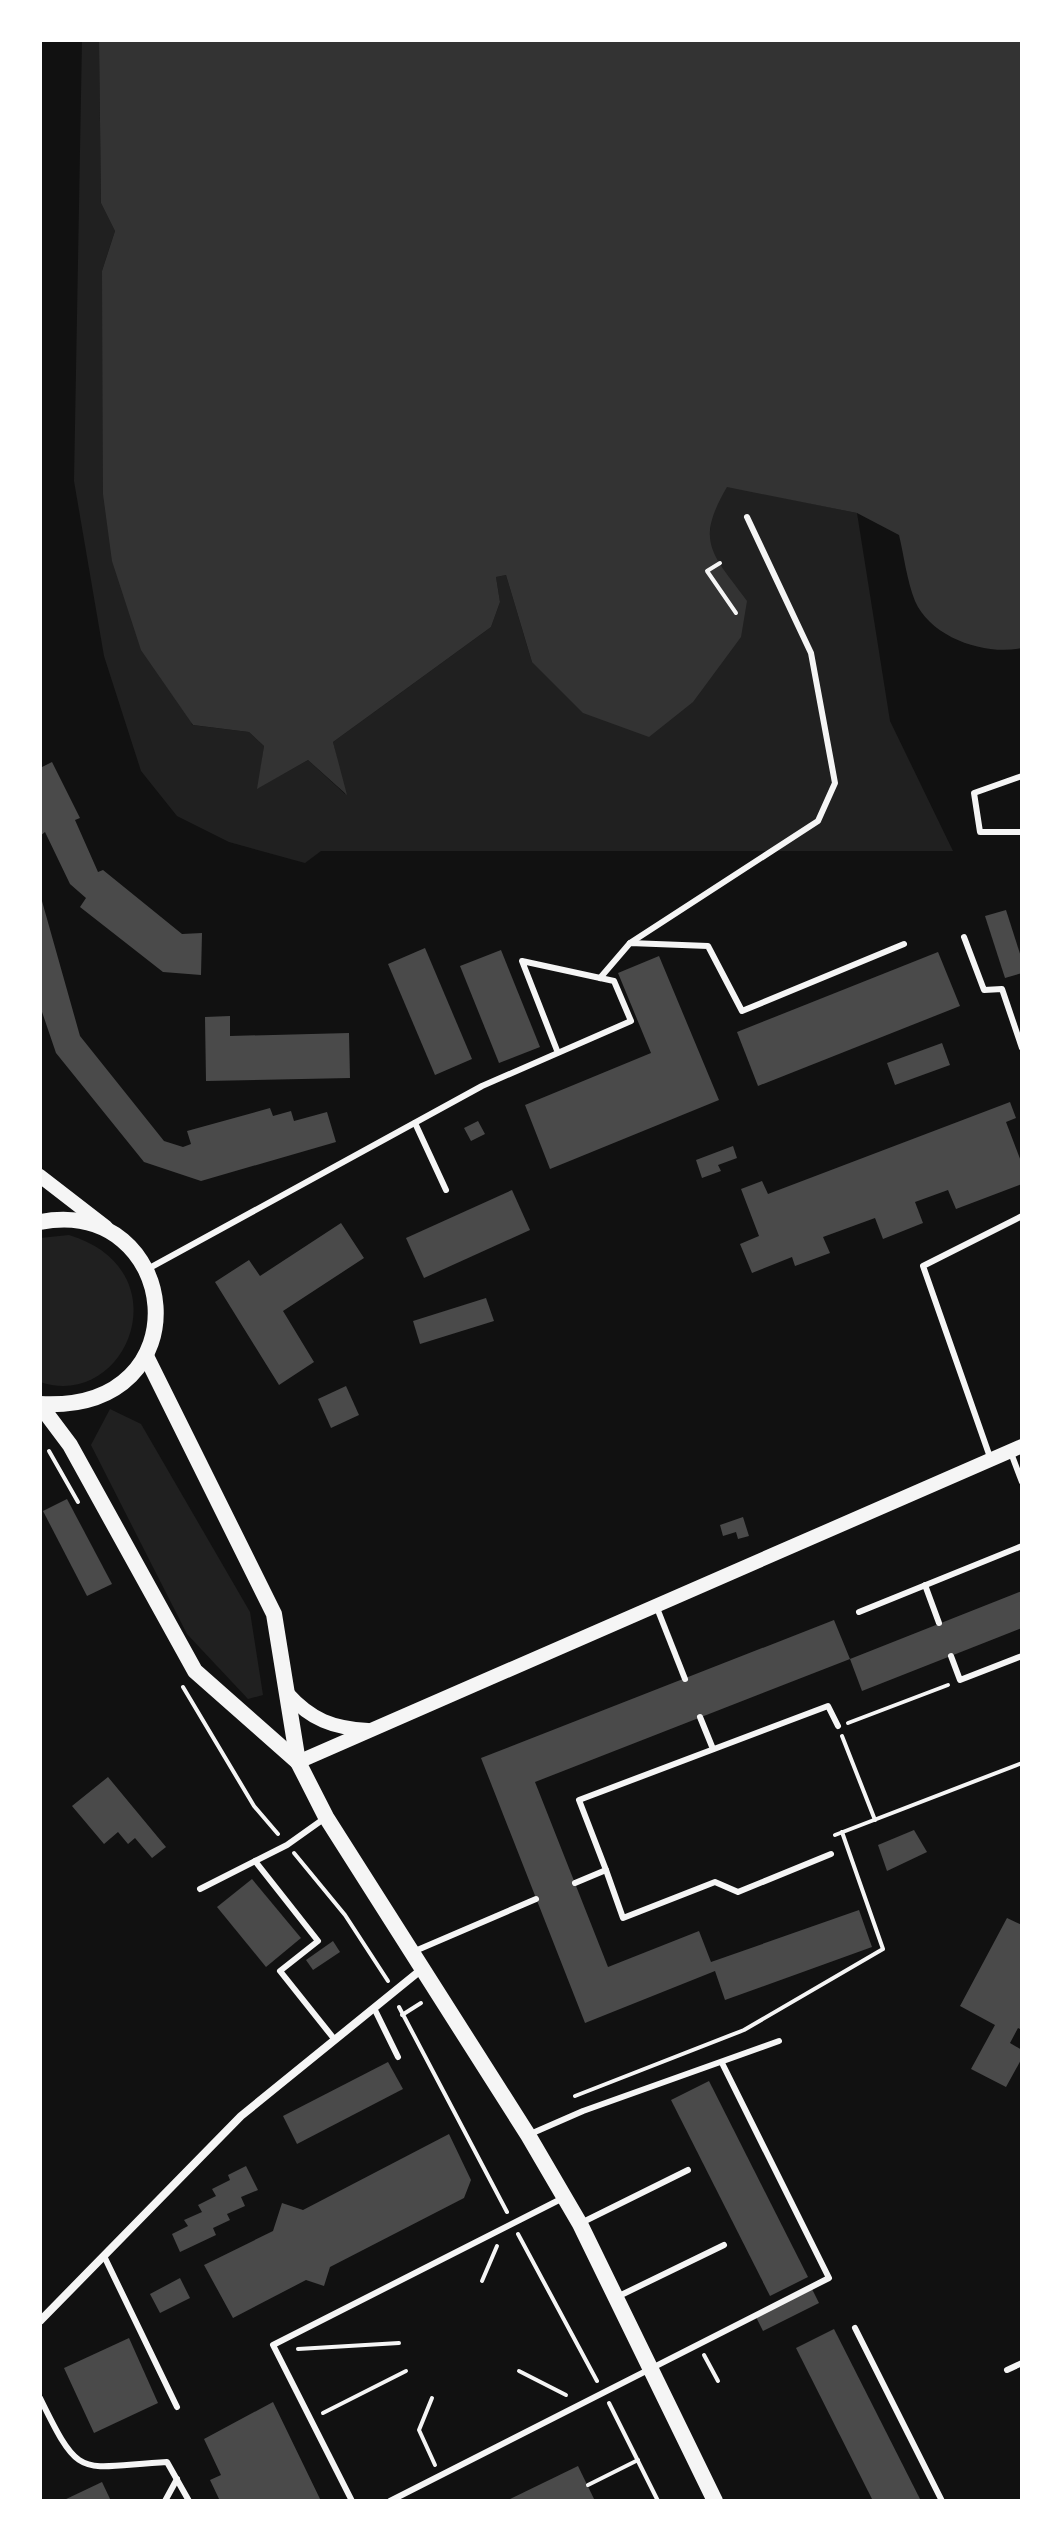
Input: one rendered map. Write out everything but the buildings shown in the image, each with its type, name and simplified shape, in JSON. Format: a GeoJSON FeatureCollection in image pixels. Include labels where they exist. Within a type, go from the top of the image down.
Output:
{"type":"FeatureCollection","features":[{"type":"Feature","properties":{"kind":"main road"},"geometry":{"type":"LineString","coordinates":[[40,1222],[65,1219],[95,1224],[123,1240],[146,1270],[153,1285],[157,1315],[146,1356],[128,1379],[107,1394],[84,1403],[40,1405]]}},
{"type":"Feature","properties":{"kind":"main road"},"geometry":{"type":"LineString","coordinates":[[146,1356],[274,1614],[298,1762],[326,1817],[528,2135],[580,2224],[715,2501]]}},
{"type":"Feature","properties":{"kind":"main road"},"geometry":{"type":"LineString","coordinates":[[40,1405],[70,1445],[195,1671],[298,1762]]}},
{"type":"Feature","properties":{"kind":"street"},"geometry":{"type":"LineString","coordinates":[[40,1176],[123,1240]]}},
{"type":"Feature","properties":{"kind":"street"},"geometry":{"type":"LineString","coordinates":[[298,1762],[1016,1450]]}},
{"type":"Feature","properties":{"kind":"street"},"geometry":{"type":"LineString","coordinates":[[287,1693],[304,1711],[323,1723],[373,1730]]}},
{"type":"Feature","properties":{"kind":"street"},"geometry":{"type":"LineString","coordinates":[[40,2321],[241,2116],[422,1969]]}},
{"type":"Feature","properties":{"kind":"lane"},"geometry":{"type":"LineString","coordinates":[[600,978],[630,943],[818,821],[835,783],[811,653],[747,517]]}},
{"type":"Feature","properties":{"kind":"lane"},"geometry":{"type":"LineString","coordinates":[[1022,776],[974,793],[980,832],[1022,832]]}},
{"type":"Feature","properties":{"kind":"lane"},"geometry":{"type":"LineString","coordinates":[[964,937],[984,990],[1002,989],[1022,1048]]}},
{"type":"Feature","properties":{"kind":"lane"},"geometry":{"type":"LineString","coordinates":[[630,943],[708,946],[742,1011],[904,944]]}},
{"type":"Feature","properties":{"kind":"lane"},"geometry":{"type":"LineString","coordinates":[[146,1270],[482,1086],[558,1053],[631,1021],[614,981],[522,961],[558,1053]]}},
{"type":"Feature","properties":{"kind":"lane"},"geometry":{"type":"LineString","coordinates":[[415,1123],[446,1190]]}},
{"type":"Feature","properties":{"kind":"lane"},"geometry":{"type":"LineString","coordinates":[[992,1461],[923,1266],[1022,1216]]}},
{"type":"Feature","properties":{"kind":"lane"},"geometry":{"type":"LineString","coordinates":[[1016,1450],[1022,1482]]}},
{"type":"Feature","properties":{"kind":"lane"},"geometry":{"type":"LineString","coordinates":[[859,1612],[1022,1546]]}},
{"type":"Feature","properties":{"kind":"lane"},"geometry":{"type":"LineString","coordinates":[[925,1585],[939,1623]]}},
{"type":"Feature","properties":{"kind":"lane"},"geometry":{"type":"LineString","coordinates":[[657,1608],[685,1679]]}},
{"type":"Feature","properties":{"kind":"lane"},"geometry":{"type":"LineString","coordinates":[[951,1656],[960,1680],[1022,1656]]}},
{"type":"Feature","properties":{"kind":"lane"},"geometry":{"type":"LineString","coordinates":[[831,1854],[738,1892],[715,1882],[623,1918],[579,1800],[828,1706],[839,1728]]}},
{"type":"Feature","properties":{"kind":"lane"},"geometry":{"type":"LineString","coordinates":[[700,1717],[713,1749]]}},
{"type":"Feature","properties":{"kind":"lane"},"geometry":{"type":"LineString","coordinates":[[200,1889],[287,1845],[326,1817]]}},
{"type":"Feature","properties":{"kind":"lane"},"geometry":{"type":"LineString","coordinates":[[255,1861],[318,1941],[280,1971],[335,2040]]}},
{"type":"Feature","properties":{"kind":"lane"},"geometry":{"type":"LineString","coordinates":[[575,1883],[606,1870]]}},
{"type":"Feature","properties":{"kind":"lane"},"geometry":{"type":"LineString","coordinates":[[411,1952],[536,1899]]}},
{"type":"Feature","properties":{"kind":"lane"},"geometry":{"type":"LineString","coordinates":[[374,2008],[398,2057]]}},
{"type":"Feature","properties":{"kind":"lane"},"geometry":{"type":"LineString","coordinates":[[528,2135],[583,2111],[779,2041]]}},
{"type":"Feature","properties":{"kind":"lane"},"geometry":{"type":"LineString","coordinates":[[390,2501],[829,2278],[722,2063]]}},
{"type":"Feature","properties":{"kind":"lane"},"geometry":{"type":"LineString","coordinates":[[580,2224],[627,2197],[688,2170]]}},
{"type":"Feature","properties":{"kind":"lane"},"geometry":{"type":"LineString","coordinates":[[352,2501],[273,2345],[564,2198]]}},
{"type":"Feature","properties":{"kind":"lane"},"geometry":{"type":"LineString","coordinates":[[616,2297],[724,2245]]}},
{"type":"Feature","properties":{"kind":"lane"},"geometry":{"type":"LineString","coordinates":[[104,2256],[177,2407]]}},
{"type":"Feature","properties":{"kind":"lane"},"geometry":{"type":"LineString","coordinates":[[855,2328],[942,2501]]}},
{"type":"Feature","properties":{"kind":"lane"},"geometry":{"type":"LineString","coordinates":[[1007,2370],[1022,2363]]}},
{"type":"Feature","properties":{"kind":"lane"},"geometry":{"type":"LineString","coordinates":[[40,2398],[65,2450],[77,2462],[90,2466],[167,2462],[189,2501]]}},
{"type":"Feature","properties":{"kind":"lane"},"geometry":{"type":"LineString","coordinates":[[165,2501],[177,2479]]}},
{"type":"Feature","properties":{"kind":"path"},"geometry":{"type":"LineString","coordinates":[[720,563],[707,571],[736,613]]}},
{"type":"Feature","properties":{"kind":"path"},"geometry":{"type":"LineString","coordinates":[[44,1443],[83,1512]]}},
{"type":"Feature","properties":{"kind":"path"},"geometry":{"type":"LineString","coordinates":[[176,1676],[254,1806],[345,1915],[395,1992],[401,2015],[604,2393],[658,2501]]}},
{"type":"Feature","properties":{"kind":"path"},"geometry":{"type":"LineString","coordinates":[[875,1820],[839,1728],[960,1680]]}},
{"type":"Feature","properties":{"kind":"path"},"geometry":{"type":"LineString","coordinates":[[835,1835],[1022,1763]]}},
{"type":"Feature","properties":{"kind":"path"},"geometry":{"type":"LineString","coordinates":[[575,2096],[744,2030],[883,1949],[842,1832]]}},
{"type":"Feature","properties":{"kind":"path"},"geometry":{"type":"LineString","coordinates":[[482,2281],[505,2228]]}},
{"type":"Feature","properties":{"kind":"path"},"geometry":{"type":"LineString","coordinates":[[276,2350],[399,2343]]}},
{"type":"Feature","properties":{"kind":"path"},"geometry":{"type":"LineString","coordinates":[[704,2355],[718,2381]]}},
{"type":"Feature","properties":{"kind":"path"},"geometry":{"type":"LineString","coordinates":[[310,2419],[406,2371]]}},
{"type":"Feature","properties":{"kind":"path"},"geometry":{"type":"LineString","coordinates":[[519,2371],[583,2404]]}},
{"type":"Feature","properties":{"kind":"path"},"geometry":{"type":"LineString","coordinates":[[432,2398],[419,2430],[441,2476]]}},
{"type":"Feature","properties":{"kind":"path"},"geometry":{"type":"LineString","coordinates":[[588,2485],[638,2460]]}},
{"type":"Feature","properties":{"kind":"shaded area"},"geometry":{"type":"Polygon","coordinates":[[[82,40],[99,40],[101,203],[115,231],[102,271],[192,725],[249,732],[264,746],[258,788],[308,760],[345,794],[333,742],[491,627],[500,602],[496,577],[506,575],[532,662],[709,549],[711,514],[727,486],[857,513],[890,721],[953,851],[321,851],[305,863],[229,842],[177,816],[141,771],[104,656],[74,481],[82,40]]]}},
{"type":"Feature","properties":{"kind":"shaded area"},"geometry":{"type":"Polygon","coordinates":[[[99,40],[1022,40],[1022,648],[1008,650],[977,646],[946,634],[933,625],[915,601],[899,535],[857,513],[727,487],[711,522],[710,535],[717,559],[747,601],[741,637],[693,702],[649,737],[583,713],[532,662],[506,575],[496,577],[500,602],[491,627],[333,742],[347,795],[308,760],[257,789],[264,746],[249,732],[193,725],[141,650],[112,561],[103,494],[102,271],[115,231],[101,203],[99,40]]]}},
{"type":"Feature","properties":{"kind":"shaded area"},"geometry":{"type":"Polygon","coordinates":[[[69,1235],[104,1253],[125,1277],[133,1305],[130,1332],[118,1357],[97,1376],[71,1385],[40,1382],[40,1238],[69,1235]]]}},
{"type":"Feature","properties":{"kind":"shaded area"},"geometry":{"type":"Polygon","coordinates":[[[110,1409],[141,1424],[250,1612],[263,1695],[248,1699],[187,1634],[91,1445],[110,1409]]]}}]}
